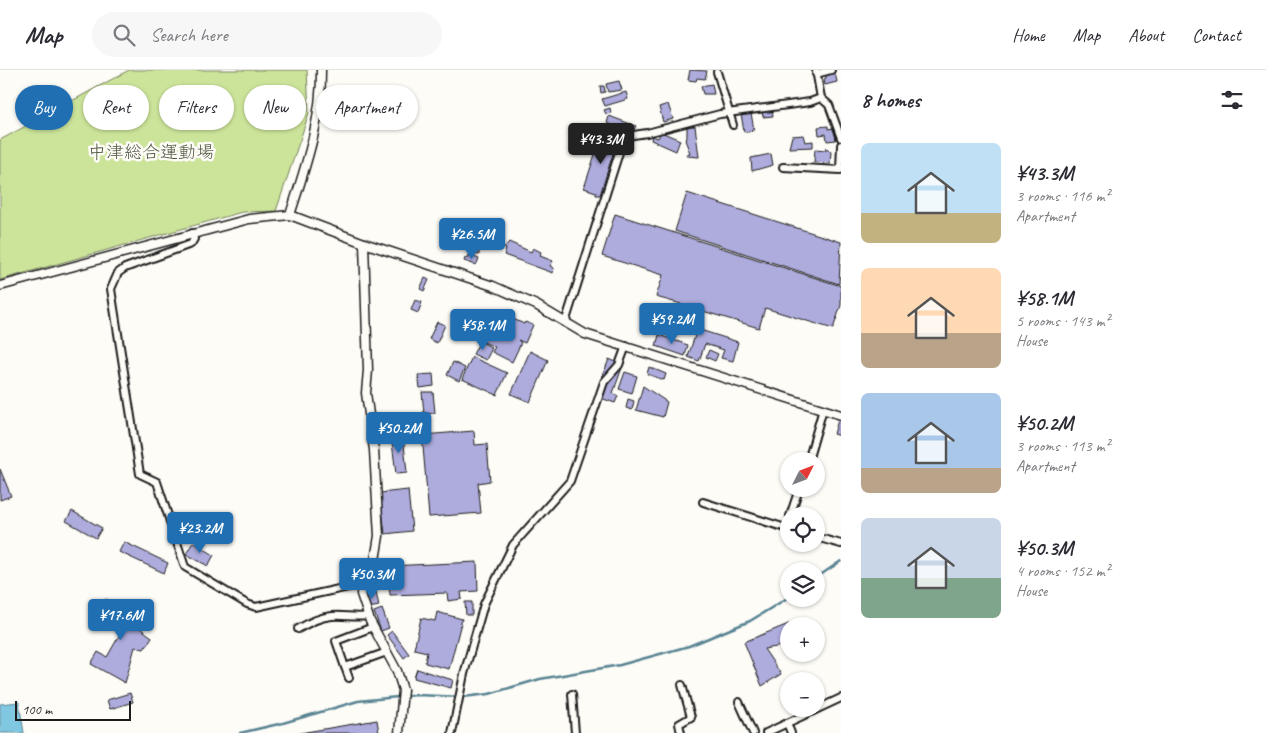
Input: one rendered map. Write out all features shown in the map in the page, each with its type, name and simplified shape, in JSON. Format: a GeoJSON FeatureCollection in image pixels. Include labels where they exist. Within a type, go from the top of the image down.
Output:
{"type":"FeatureCollection","features":[{"type":"Feature","properties":{"kind":"street"},"geometry":{"type":"LineString","coordinates":[[290,215],[316,125],[321,87],[321,70]]}},
{"type":"Feature","properties":{"kind":"street"},"geometry":{"type":"LineString","coordinates":[[783,167],[840,170],[841,143],[829,105],[821,98],[816,72],[831,70]]}},
{"type":"Feature","properties":{"kind":"street"},"geometry":{"type":"LineString","coordinates":[[717,72],[733,125]]}},
{"type":"Feature","properties":{"kind":"street"},"geometry":{"type":"LineString","coordinates":[[565,323],[623,140],[627,136],[730,113],[821,98]]}},
{"type":"Feature","properties":{"kind":"street"},"geometry":{"type":"LineString","coordinates":[[0,286],[249,219],[290,215],[364,243],[493,286],[536,305],[585,334],[841,415]]}},
{"type":"Feature","properties":{"kind":"street"},"geometry":{"type":"LineString","coordinates":[[192,234],[194,239],[191,244],[124,268],[118,272],[111,289],[140,474],[157,482],[185,567],[247,604],[256,607],[362,584]]}},
{"type":"Feature","properties":{"kind":"street"},"geometry":{"type":"LineString","coordinates":[[364,243],[368,370],[366,393],[374,450],[379,536],[375,560],[362,584],[361,594],[368,616],[387,652],[403,690],[399,733]]}},
{"type":"Feature","properties":{"kind":"street"},"geometry":{"type":"LineString","coordinates":[[452,733],[464,674],[484,604],[513,545],[570,481],[604,382],[619,365],[626,346]]}},
{"type":"Feature","properties":{"kind":"street"},"geometry":{"type":"LineString","coordinates":[[811,452],[823,409]]}},
{"type":"Feature","properties":{"kind":"street"},"geometry":{"type":"LineString","coordinates":[[703,502],[780,526]]}},
{"type":"Feature","properties":{"kind":"street"},"geometry":{"type":"LineString","coordinates":[[825,540],[841,544]]}},
{"type":"Feature","properties":{"kind":"street"},"geometry":{"type":"LineString","coordinates":[[298,629],[318,619],[333,616],[355,618],[368,616]]}},
{"type":"Feature","properties":{"kind":"street"},"geometry":{"type":"LineString","coordinates":[[349,678],[336,640],[373,627]]}},
{"type":"Feature","properties":{"kind":"street"},"geometry":{"type":"LineString","coordinates":[[345,667],[387,652]]}},
{"type":"Feature","properties":{"kind":"street"},"geometry":{"type":"LineString","coordinates":[[681,733],[679,724],[691,717],[682,685]]}},
{"type":"Feature","properties":{"kind":"street"},"geometry":{"type":"LineString","coordinates":[[572,694],[575,733]]}},
{"type":"Feature","properties":{"kind":"street"},"geometry":{"type":"LineString","coordinates":[[766,733],[841,698]]}},
{"type":"Feature","properties":{"kind":"street"},"geometry":{"type":"LineString","coordinates":[[739,702],[753,733]]}},
{"type":"Feature","properties":{"kind":"street"},"geometry":{"type":"LineString","coordinates":[[786,723],[791,733]]}},
{"type":"Feature","properties":{"kind":"green space","name":"中津総合運動場"},"geometry":{"type":"Polygon","coordinates":[[[129,70],[307,70],[309,113],[306,122],[306,85],[244,85],[244,130],[303,130],[276,211],[242,212],[0,280],[0,140],[18,130],[73,130],[73,100],[83,95],[83,130],[149,130],[149,85],[101,85],[129,70]]]}},
{"type":"Feature","properties":{"kind":"water"},"geometry":{"type":"Polygon","coordinates":[[[19,702],[24,733],[0,733],[0,704],[19,702]]]}},
{"type":"Feature","properties":{"kind":"building"},"geometry":{"type":"Polygon","coordinates":[[[690,70],[707,71],[705,79],[688,80],[690,70]]]}},
{"type":"Feature","properties":{"kind":"building"},"geometry":{"type":"Polygon","coordinates":[[[835,73],[837,82],[825,85],[824,79],[826,75],[835,73]]]}},
{"type":"Feature","properties":{"kind":"building"},"geometry":{"type":"Polygon","coordinates":[[[619,81],[622,90],[608,92],[606,84],[619,81]]]}},
{"type":"Feature","properties":{"kind":"building"},"geometry":{"type":"Polygon","coordinates":[[[712,84],[714,94],[703,94],[701,86],[712,84]]]}},
{"type":"Feature","properties":{"kind":"building"},"geometry":{"type":"Polygon","coordinates":[[[600,86],[604,86],[605,92],[601,93],[600,86]]]}},
{"type":"Feature","properties":{"kind":"building"},"geometry":{"type":"Polygon","coordinates":[[[626,92],[628,99],[605,106],[602,99],[626,92]]]}},
{"type":"Feature","properties":{"kind":"building"},"geometry":{"type":"Polygon","coordinates":[[[668,104],[673,119],[663,122],[659,107],[668,104]]]}},
{"type":"Feature","properties":{"kind":"building"},"geometry":{"type":"Polygon","coordinates":[[[610,108],[611,113],[606,114],[604,110],[610,108]]]}},
{"type":"Feature","properties":{"kind":"building"},"geometry":{"type":"Polygon","coordinates":[[[772,110],[773,116],[763,117],[762,112],[772,110]]]}},
{"type":"Feature","properties":{"kind":"building"},"geometry":{"type":"Polygon","coordinates":[[[751,113],[754,130],[744,132],[741,114],[751,113]]]}},
{"type":"Feature","properties":{"kind":"building"},"geometry":{"type":"Polygon","coordinates":[[[609,116],[636,126],[633,131],[621,130],[607,123],[609,116]]]}},
{"type":"Feature","properties":{"kind":"building"},"geometry":{"type":"Polygon","coordinates":[[[687,126],[695,126],[699,157],[687,156],[686,154],[690,153],[685,140],[687,138],[687,126]]]}},
{"type":"Feature","properties":{"kind":"building"},"geometry":{"type":"Polygon","coordinates":[[[828,126],[828,129],[834,128],[836,140],[827,141],[826,134],[819,135],[818,127],[828,126]]]}},
{"type":"Feature","properties":{"kind":"building"},"geometry":{"type":"Polygon","coordinates":[[[661,132],[680,140],[676,151],[651,140],[652,136],[658,138],[661,132]]]}},
{"type":"Feature","properties":{"kind":"building"},"geometry":{"type":"Polygon","coordinates":[[[803,135],[805,142],[813,141],[813,147],[789,148],[792,136],[803,135]]]}},
{"type":"Feature","properties":{"kind":"building"},"geometry":{"type":"Polygon","coordinates":[[[601,136],[617,141],[600,195],[596,195],[596,192],[584,188],[601,136]]]}},
{"type":"Feature","properties":{"kind":"building"},"geometry":{"type":"Polygon","coordinates":[[[826,147],[831,152],[830,163],[814,162],[815,149],[826,150],[826,147]]]}},
{"type":"Feature","properties":{"kind":"building"},"geometry":{"type":"Polygon","coordinates":[[[771,154],[773,165],[752,171],[751,158],[771,154]]]}},
{"type":"Feature","properties":{"kind":"building"},"geometry":{"type":"Polygon","coordinates":[[[687,193],[841,242],[839,284],[675,231],[687,193]]]}},
{"type":"Feature","properties":{"kind":"building"},"geometry":{"type":"Polygon","coordinates":[[[615,214],[841,286],[841,305],[833,329],[765,308],[759,328],[686,306],[685,311],[679,309],[681,304],[656,297],[663,275],[602,256],[615,214]]]}},
{"type":"Feature","properties":{"kind":"building"},"geometry":{"type":"Polygon","coordinates":[[[479,235],[487,238],[485,244],[477,241],[479,235]]]}},
{"type":"Feature","properties":{"kind":"building"},"geometry":{"type":"Polygon","coordinates":[[[509,242],[531,252],[533,248],[541,252],[540,256],[553,261],[550,266],[554,268],[553,273],[504,255],[506,249],[504,248],[509,242]]]}},
{"type":"Feature","properties":{"kind":"building"},"geometry":{"type":"Polygon","coordinates":[[[473,250],[479,251],[479,255],[473,254],[473,250]]]}},
{"type":"Feature","properties":{"kind":"building"},"geometry":{"type":"Polygon","coordinates":[[[469,255],[479,259],[476,265],[464,261],[465,258],[468,259],[469,255]]]}},
{"type":"Feature","properties":{"kind":"building"},"geometry":{"type":"Polygon","coordinates":[[[425,278],[429,280],[424,291],[420,289],[425,278]]]}},
{"type":"Feature","properties":{"kind":"building"},"geometry":{"type":"Polygon","coordinates":[[[415,300],[422,302],[418,313],[411,310],[415,300]]]}},
{"type":"Feature","properties":{"kind":"building"},"geometry":{"type":"Polygon","coordinates":[[[494,310],[524,324],[525,322],[533,325],[525,343],[518,340],[521,343],[512,362],[492,352],[495,347],[479,340],[494,310]]]}},
{"type":"Feature","properties":{"kind":"building"},"geometry":{"type":"Polygon","coordinates":[[[437,322],[445,325],[437,343],[429,339],[437,322]]]}},
{"type":"Feature","properties":{"kind":"building"},"geometry":{"type":"Polygon","coordinates":[[[697,329],[738,342],[733,361],[721,358],[724,350],[705,344],[699,361],[688,357],[697,329]]]}},
{"type":"Feature","properties":{"kind":"building"},"geometry":{"type":"Polygon","coordinates":[[[659,335],[688,345],[685,356],[656,346],[659,335]]]}},
{"type":"Feature","properties":{"kind":"building"},"geometry":{"type":"Polygon","coordinates":[[[480,341],[492,348],[486,360],[473,354],[480,341]]]}},
{"type":"Feature","properties":{"kind":"building"},"geometry":{"type":"Polygon","coordinates":[[[709,350],[718,354],[715,361],[706,357],[709,350]]]}},
{"type":"Feature","properties":{"kind":"building"},"geometry":{"type":"Polygon","coordinates":[[[530,351],[548,360],[530,402],[511,394],[530,351]]]}},
{"type":"Feature","properties":{"kind":"building"},"geometry":{"type":"Polygon","coordinates":[[[472,357],[507,373],[497,395],[462,379],[472,357]]]}},
{"type":"Feature","properties":{"kind":"building"},"geometry":{"type":"Polygon","coordinates":[[[609,359],[623,365],[613,393],[618,396],[615,403],[595,396],[609,359]]]}},
{"type":"Feature","properties":{"kind":"building"},"geometry":{"type":"Polygon","coordinates":[[[453,362],[465,368],[459,381],[447,375],[453,362]]]}},
{"type":"Feature","properties":{"kind":"building"},"geometry":{"type":"Polygon","coordinates":[[[649,367],[666,374],[664,380],[647,374],[649,367]]]}},
{"type":"Feature","properties":{"kind":"building"},"geometry":{"type":"Polygon","coordinates":[[[625,372],[637,376],[632,393],[619,389],[625,372]]]}},
{"type":"Feature","properties":{"kind":"building"},"geometry":{"type":"Polygon","coordinates":[[[433,374],[434,386],[420,388],[418,375],[433,374]]]}},
{"type":"Feature","properties":{"kind":"building"},"geometry":{"type":"Polygon","coordinates":[[[643,386],[667,402],[663,417],[636,410],[643,386]]]}},
{"type":"Feature","properties":{"kind":"building"},"geometry":{"type":"Polygon","coordinates":[[[422,392],[433,392],[435,413],[424,414],[422,392]]]}},
{"type":"Feature","properties":{"kind":"building"},"geometry":{"type":"Polygon","coordinates":[[[628,399],[634,401],[632,410],[626,408],[628,399]]]}},
{"type":"Feature","properties":{"kind":"building"},"geometry":{"type":"Polygon","coordinates":[[[838,420],[841,421],[841,436],[834,434],[838,420]]]}},
{"type":"Feature","properties":{"kind":"building"},"geometry":{"type":"Polygon","coordinates":[[[474,431],[475,445],[487,444],[490,481],[478,483],[481,513],[429,517],[422,435],[474,431]]]}},
{"type":"Feature","properties":{"kind":"building"},"geometry":{"type":"Polygon","coordinates":[[[403,434],[407,473],[396,474],[391,435],[403,434]]]}},
{"type":"Feature","properties":{"kind":"building"},"geometry":{"type":"Polygon","coordinates":[[[0,469],[11,496],[0,500],[0,469]]]}},
{"type":"Feature","properties":{"kind":"building"},"geometry":{"type":"Polygon","coordinates":[[[408,490],[412,531],[385,534],[380,493],[408,490]]]}},
{"type":"Feature","properties":{"kind":"building"},"geometry":{"type":"Polygon","coordinates":[[[72,511],[102,528],[96,538],[66,521],[72,511]]]}},
{"type":"Feature","properties":{"kind":"building"},"geometry":{"type":"Polygon","coordinates":[[[124,542],[168,563],[164,573],[119,552],[124,542]]]}},
{"type":"Feature","properties":{"kind":"building"},"geometry":{"type":"Polygon","coordinates":[[[193,542],[214,555],[208,566],[186,554],[193,542]]]}},
{"type":"Feature","properties":{"kind":"building"},"geometry":{"type":"Polygon","coordinates":[[[477,562],[478,591],[461,592],[462,599],[448,601],[447,593],[390,595],[388,566],[477,562]]]}},
{"type":"Feature","properties":{"kind":"building"},"geometry":{"type":"Polygon","coordinates":[[[376,592],[379,606],[369,608],[366,594],[376,592]]]}},
{"type":"Feature","properties":{"kind":"building"},"geometry":{"type":"Polygon","coordinates":[[[106,599],[139,618],[141,629],[152,637],[144,649],[135,647],[125,683],[91,664],[98,652],[107,657],[123,629],[97,614],[106,599]]]}},
{"type":"Feature","properties":{"kind":"building"},"geometry":{"type":"Polygon","coordinates":[[[465,602],[472,602],[472,615],[466,615],[465,602]]]}},
{"type":"Feature","properties":{"kind":"building"},"geometry":{"type":"Polygon","coordinates":[[[382,609],[389,628],[381,631],[374,612],[382,609]]]}},
{"type":"Feature","properties":{"kind":"building"},"geometry":{"type":"Polygon","coordinates":[[[437,612],[462,619],[449,669],[425,663],[427,652],[414,649],[421,618],[435,621],[437,612]]]}},
{"type":"Feature","properties":{"kind":"building"},"geometry":{"type":"Polygon","coordinates":[[[780,627],[780,646],[764,649],[780,675],[762,686],[744,642],[780,627]]]}},
{"type":"Feature","properties":{"kind":"building"},"geometry":{"type":"Polygon","coordinates":[[[392,631],[409,654],[404,658],[387,635],[392,631]]]}},
{"type":"Feature","properties":{"kind":"building"},"geometry":{"type":"Polygon","coordinates":[[[417,669],[453,680],[451,688],[414,678],[417,669]]]}},
{"type":"Feature","properties":{"kind":"building"},"geometry":{"type":"Polygon","coordinates":[[[130,693],[133,702],[110,709],[107,700],[130,693]]]}},
{"type":"Feature","properties":{"kind":"building"},"geometry":{"type":"Polygon","coordinates":[[[377,720],[379,733],[300,733],[377,720]]]}},
{"type":"Feature","properties":{"kind":"waterway"},"geometry":{"type":"LineString","coordinates":[[825,572],[841,561]]}},
{"type":"Feature","properties":{"kind":"waterway"},"geometry":{"type":"LineString","coordinates":[[240,733],[283,723],[358,701],[417,695],[463,697],[489,694],[540,679],[620,665],[689,646],[750,621],[780,603]]}}]}
